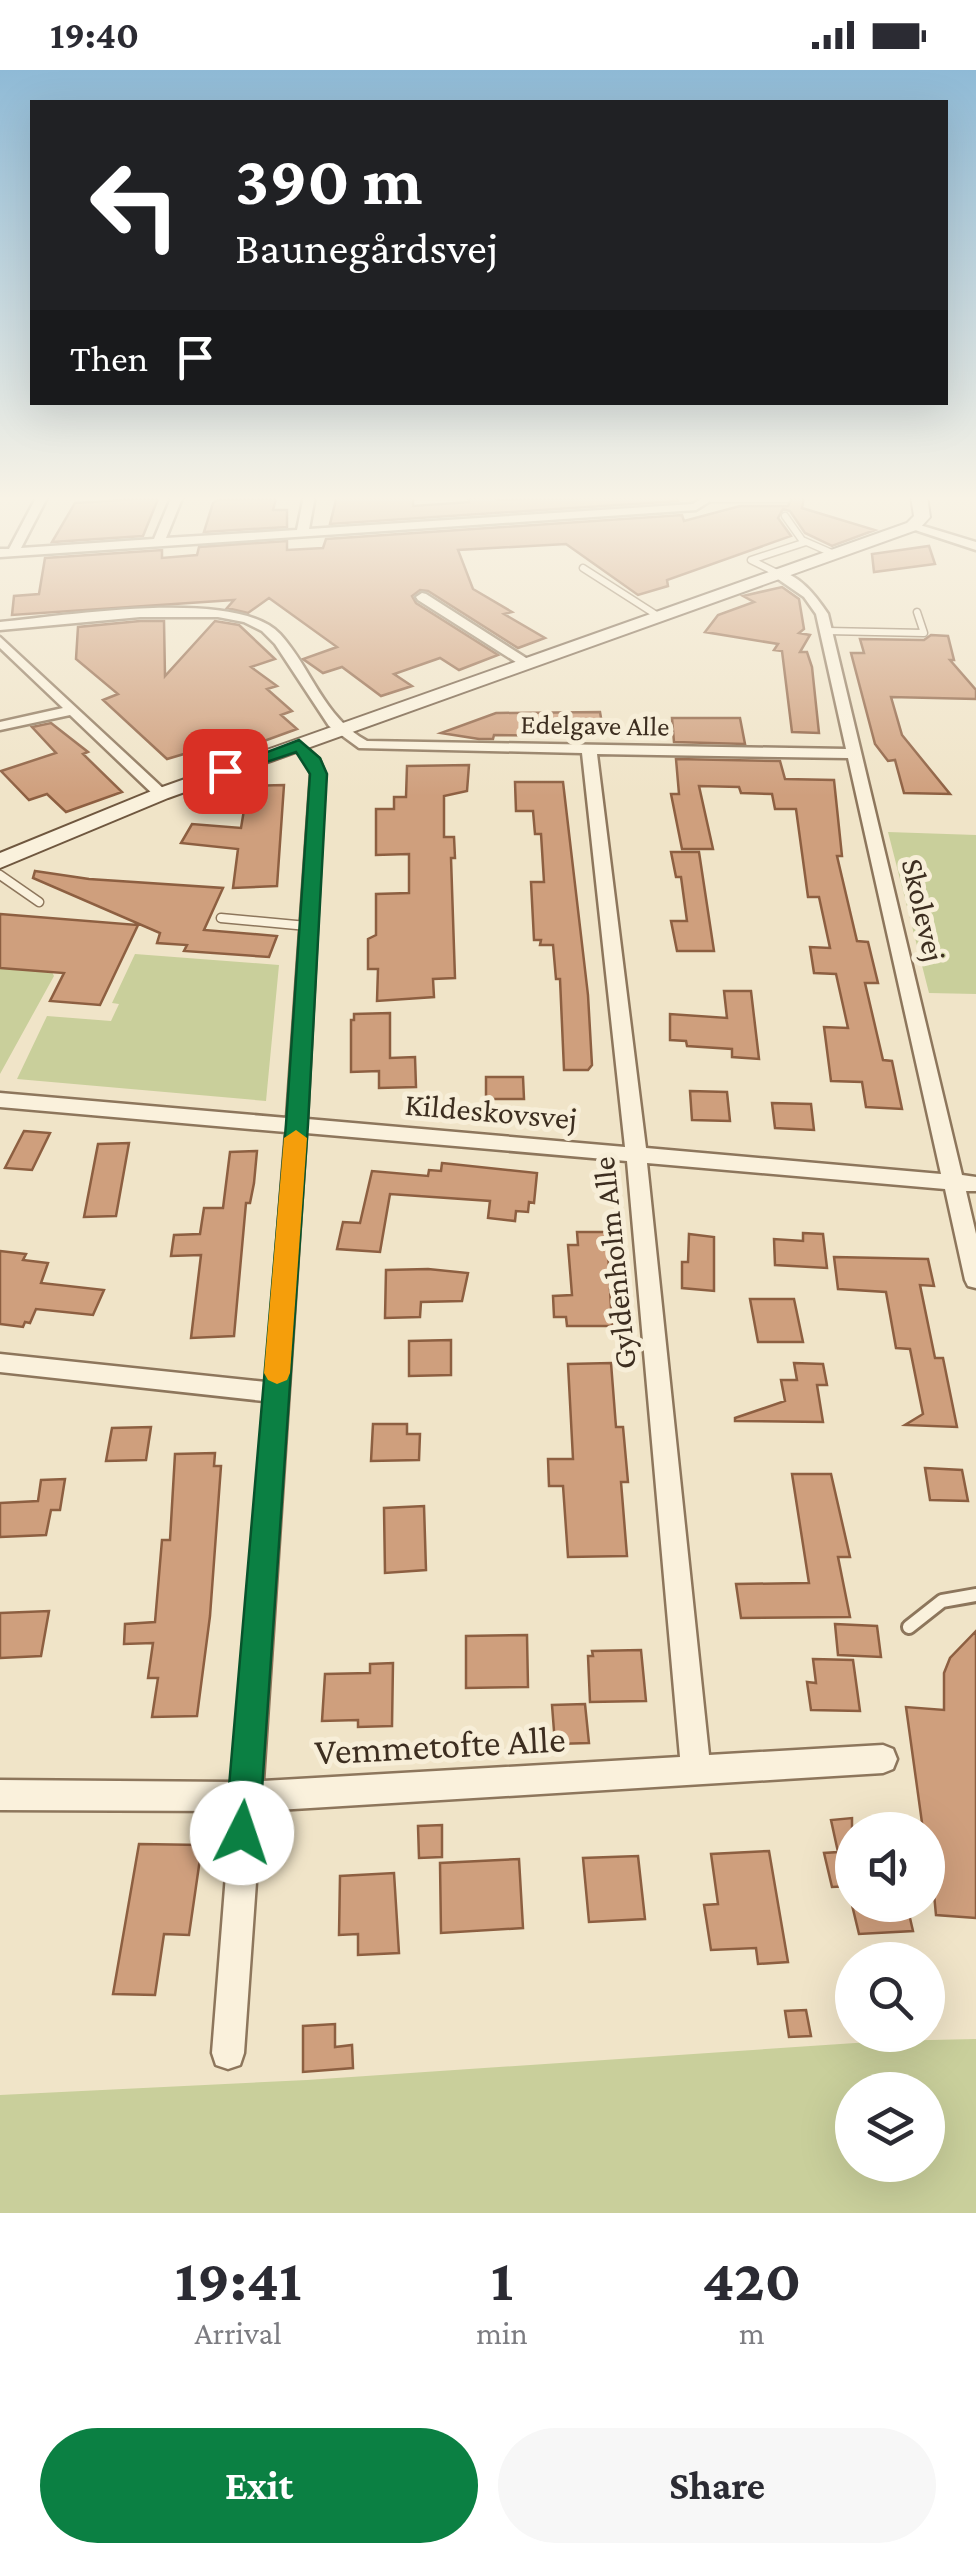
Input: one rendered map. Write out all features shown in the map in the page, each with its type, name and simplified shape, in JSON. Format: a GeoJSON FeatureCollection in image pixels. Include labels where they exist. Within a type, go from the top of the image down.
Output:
{"type":"FeatureCollection","features":[{"type":"Feature","properties":{"kind":"street"},"geometry":{"type":"LineString","coordinates":[[0,861],[161,794],[716,596]]}},
{"type":"Feature","properties":{"kind":"street","name":"Skolevej"},"geometry":{"type":"LineString","coordinates":[[809,596],[827,631],[853,754],[965,1183],[976,1280]]}},
{"type":"Feature","properties":{"kind":"street"},"geometry":{"type":"LineString","coordinates":[[422,597],[527,663]]}},
{"type":"Feature","properties":{"kind":"street"},"geometry":{"type":"LineString","coordinates":[[0,626],[198,612],[239,614],[268,628],[340,730]]}},
{"type":"Feature","properties":{"kind":"street"},"geometry":{"type":"LineString","coordinates":[[0,641],[161,794]]}},
{"type":"Feature","properties":{"kind":"street"},"geometry":{"type":"LineString","coordinates":[[0,726],[73,710]]}},
{"type":"Feature","properties":{"kind":"street","name":"Edelgave Alle"},"geometry":{"type":"LineString","coordinates":[[340,730],[352,740],[377,746],[853,754]]}},
{"type":"Feature","properties":{"kind":"street"},"geometry":{"type":"LineString","coordinates":[[228,2053],[244,1796],[297,1124],[318,774],[314,762],[299,745]]}},
{"type":"Feature","properties":{"kind":"street","name":"Gyldenholm Alle"},"geometry":{"type":"LineString","coordinates":[[589,750],[636,1153],[696,1770]]}},
{"type":"Feature","properties":{"kind":"street","name":"Kildeskovsvej"},"geometry":{"type":"LineString","coordinates":[[0,1100],[965,1183]]}},
{"type":"Feature","properties":{"kind":"street"},"geometry":{"type":"LineString","coordinates":[[0,1363],[276,1392]]}},
{"type":"Feature","properties":{"kind":"street","name":"Vemmetofte Alle"},"geometry":{"type":"LineString","coordinates":[[0,1794],[244,1796],[884,1759]]}},
{"type":"Feature","properties":{"kind":"lane"},"geometry":{"type":"LineString","coordinates":[[627,596],[658,616]]}},
{"type":"Feature","properties":{"kind":"lane"},"geometry":{"type":"LineString","coordinates":[[827,631],[924,633],[917,612]]}},
{"type":"Feature","properties":{"kind":"lane"},"geometry":{"type":"LineString","coordinates":[[0,875],[39,902]]}},
{"type":"Feature","properties":{"kind":"lane"},"geometry":{"type":"LineString","coordinates":[[221,918],[306,926]]}},
{"type":"Feature","properties":{"kind":"lane"},"geometry":{"type":"LineString","coordinates":[[909,1627],[942,1602],[976,1595]]}},
{"type":"Feature","properties":{"kind":"green space"},"geometry":{"type":"Polygon","coordinates":[[[888,832],[976,835],[976,994],[929,993],[888,832]]]}},
{"type":"Feature","properties":{"kind":"green space"},"geometry":{"type":"Polygon","coordinates":[[[135,954],[279,965],[266,1101],[17,1079],[47,1016],[111,1021],[119,1004],[112,1003],[135,954]]]}},
{"type":"Feature","properties":{"kind":"green space"},"geometry":{"type":"Polygon","coordinates":[[[0,968],[52,972],[54,976],[0,1074],[0,968]]]}},
{"type":"Feature","properties":{"kind":"green space"},"geometry":{"type":"Polygon","coordinates":[[[976,2039],[976,2213],[0,2213],[0,2095],[307,2080],[835,2044],[835,2052],[945,2052],[945,2040],[976,2039]]]}},
{"type":"Feature","properties":{"kind":"building"},"geometry":{"type":"Polygon","coordinates":[[[14,596],[412,596],[416,603],[498,655],[459,670],[440,658],[394,674],[412,686],[381,696],[342,667],[323,673],[303,659],[337,647],[269,598],[248,613],[227,608],[234,600],[12,615],[14,596]]]}},
{"type":"Feature","properties":{"kind":"building"},"geometry":{"type":"Polygon","coordinates":[[[436,596],[485,596],[512,612],[504,614],[545,638],[518,648],[436,596]]]}},
{"type":"Feature","properties":{"kind":"building"},"geometry":{"type":"Polygon","coordinates":[[[743,596],[799,599],[804,629],[799,633],[810,635],[800,652],[807,652],[812,667],[819,733],[792,732],[782,651],[774,650],[778,644],[705,632],[718,615],[754,602],[743,596]]]}},
{"type":"Feature","properties":{"kind":"building"},"geometry":{"type":"Polygon","coordinates":[[[164,621],[165,676],[215,621],[239,625],[275,659],[251,667],[277,686],[267,689],[292,711],[281,715],[297,729],[253,745],[239,747],[231,740],[167,759],[103,700],[118,694],[76,659],[78,627],[164,621]]]}},
{"type":"Feature","properties":{"kind":"building"},"geometry":{"type":"Polygon","coordinates":[[[931,635],[948,636],[954,660],[950,660],[976,690],[976,699],[891,697],[902,735],[950,794],[904,793],[895,760],[888,761],[875,744],[851,653],[864,653],[860,639],[924,640],[931,635]]]}},
{"type":"Feature","properties":{"kind":"building"},"geometry":{"type":"Polygon","coordinates":[[[600,712],[604,736],[494,735],[493,739],[479,739],[441,733],[496,713],[600,712]]]}},
{"type":"Feature","properties":{"kind":"building"},"geometry":{"type":"Polygon","coordinates":[[[672,718],[740,718],[745,744],[674,742],[672,718]]]}},
{"type":"Feature","properties":{"kind":"building"},"geometry":{"type":"Polygon","coordinates":[[[51,723],[88,752],[83,754],[122,792],[66,812],[47,794],[29,800],[1,771],[56,753],[32,727],[51,723]]]}},
{"type":"Feature","properties":{"kind":"building"},"geometry":{"type":"Polygon","coordinates":[[[676,759],[780,761],[785,779],[834,780],[842,856],[837,856],[857,941],[868,942],[878,983],[865,983],[883,1060],[892,1061],[902,1109],[866,1107],[862,1082],[831,1081],[824,1027],[848,1028],[836,974],[814,973],[810,947],[830,948],[819,897],[808,897],[796,809],[775,809],[772,794],[741,793],[739,787],[699,786],[713,849],[682,849],[671,794],[679,794],[676,759]]]}},
{"type":"Feature","properties":{"kind":"building"},"geometry":{"type":"Polygon","coordinates":[[[469,765],[467,791],[444,796],[444,837],[454,837],[455,858],[451,858],[455,978],[433,979],[434,997],[377,1001],[378,969],[368,969],[368,939],[376,935],[376,894],[409,893],[409,854],[376,855],[376,809],[394,809],[394,797],[406,797],[407,766],[469,765]]]}},
{"type":"Feature","properties":{"kind":"building"},"geometry":{"type":"Polygon","coordinates":[[[515,782],[563,782],[588,995],[592,1065],[588,1070],[564,1070],[560,979],[556,979],[553,945],[540,945],[541,940],[534,940],[531,882],[544,882],[541,834],[535,834],[533,811],[516,811],[515,782]]]}},
{"type":"Feature","properties":{"kind":"building"},"geometry":{"type":"Polygon","coordinates":[[[284,785],[277,886],[233,888],[238,849],[181,843],[192,824],[241,828],[248,786],[284,785]]]}},
{"type":"Feature","properties":{"kind":"building"},"geometry":{"type":"Polygon","coordinates":[[[671,852],[699,852],[714,951],[677,951],[671,921],[687,921],[681,877],[676,877],[671,852]]]}},
{"type":"Feature","properties":{"kind":"building"},"geometry":{"type":"Polygon","coordinates":[[[35,871],[89,879],[223,888],[204,930],[277,936],[269,957],[184,951],[187,945],[157,943],[160,933],[33,878],[35,871]]]}},
{"type":"Feature","properties":{"kind":"building"},"geometry":{"type":"Polygon","coordinates":[[[0,914],[138,925],[100,1005],[50,1001],[64,973],[0,968],[0,914]]]}},
{"type":"Feature","properties":{"kind":"building"},"geometry":{"type":"Polygon","coordinates":[[[724,991],[751,991],[759,1059],[732,1057],[732,1049],[687,1046],[686,1041],[670,1040],[670,1014],[727,1018],[724,991]]]}},
{"type":"Feature","properties":{"kind":"building"},"geometry":{"type":"Polygon","coordinates":[[[390,1013],[390,1058],[415,1057],[416,1087],[379,1088],[379,1071],[351,1072],[354,1014],[390,1013]]]}},
{"type":"Feature","properties":{"kind":"building"},"geometry":{"type":"Polygon","coordinates":[[[486,1077],[523,1077],[524,1099],[486,1099],[486,1077]]]}},
{"type":"Feature","properties":{"kind":"building"},"geometry":{"type":"Polygon","coordinates":[[[690,1091],[727,1092],[730,1121],[692,1120],[690,1091]]]}},
{"type":"Feature","properties":{"kind":"building"},"geometry":{"type":"Polygon","coordinates":[[[772,1103],[811,1104],[814,1130],[775,1128],[772,1103]]]}},
{"type":"Feature","properties":{"kind":"building"},"geometry":{"type":"Polygon","coordinates":[[[24,1131],[50,1133],[32,1170],[5,1168],[24,1131]]]}},
{"type":"Feature","properties":{"kind":"building"},"geometry":{"type":"Polygon","coordinates":[[[129,1143],[116,1216],[84,1217],[98,1144],[129,1143]]]}},
{"type":"Feature","properties":{"kind":"building"},"geometry":{"type":"Polygon","coordinates":[[[257,1151],[250,1203],[246,1203],[234,1336],[191,1338],[201,1255],[171,1256],[174,1235],[200,1234],[204,1208],[223,1208],[230,1152],[257,1151]]]}},
{"type":"Feature","properties":{"kind":"building"},"geometry":{"type":"Polygon","coordinates":[[[442,1163],[537,1173],[534,1203],[529,1202],[528,1212],[516,1211],[515,1221],[488,1218],[490,1201],[390,1194],[380,1252],[337,1249],[343,1222],[360,1223],[372,1171],[428,1176],[429,1170],[441,1171],[442,1163]]]}},
{"type":"Feature","properties":{"kind":"building"},"geometry":{"type":"Polygon","coordinates":[[[577,1232],[607,1232],[612,1326],[567,1326],[566,1317],[554,1317],[553,1296],[572,1295],[568,1245],[578,1245],[577,1232]]]}},
{"type":"Feature","properties":{"kind":"building"},"geometry":{"type":"Polygon","coordinates":[[[803,1233],[823,1234],[827,1268],[775,1265],[774,1239],[803,1241],[803,1233]]]}},
{"type":"Feature","properties":{"kind":"building"},"geometry":{"type":"Polygon","coordinates":[[[689,1234],[714,1237],[714,1291],[682,1288],[682,1262],[688,1262],[689,1234]]]}},
{"type":"Feature","properties":{"kind":"building"},"geometry":{"type":"Polygon","coordinates":[[[0,1251],[26,1254],[23,1260],[48,1263],[41,1283],[104,1290],[93,1315],[36,1309],[30,1323],[25,1322],[23,1327],[0,1324],[0,1251]]]}},
{"type":"Feature","properties":{"kind":"building"},"geometry":{"type":"Polygon","coordinates":[[[834,1257],[928,1259],[934,1286],[920,1285],[935,1358],[943,1358],[957,1427],[905,1425],[923,1414],[910,1349],[896,1348],[886,1292],[838,1289],[834,1257]]]}},
{"type":"Feature","properties":{"kind":"building"},"geometry":{"type":"Polygon","coordinates":[[[386,1270],[468,1273],[462,1301],[421,1302],[420,1317],[385,1318],[386,1270]]]}},
{"type":"Feature","properties":{"kind":"building"},"geometry":{"type":"Polygon","coordinates":[[[750,1299],[794,1299],[803,1342],[758,1342],[750,1299]]]}},
{"type":"Feature","properties":{"kind":"building"},"geometry":{"type":"Polygon","coordinates":[[[451,1340],[451,1375],[409,1376],[409,1341],[451,1340]]]}},
{"type":"Feature","properties":{"kind":"building"},"geometry":{"type":"Polygon","coordinates":[[[611,1363],[616,1427],[623,1427],[628,1482],[621,1482],[627,1556],[568,1557],[563,1486],[549,1486],[548,1459],[573,1459],[568,1364],[611,1363]]]}},
{"type":"Feature","properties":{"kind":"building"},"geometry":{"type":"Polygon","coordinates":[[[794,1363],[823,1364],[827,1385],[817,1385],[823,1422],[735,1421],[785,1401],[781,1380],[797,1380],[794,1363]]]}},
{"type":"Feature","properties":{"kind":"building"},"geometry":{"type":"Polygon","coordinates":[[[373,1424],[407,1424],[407,1434],[420,1434],[419,1460],[371,1461],[373,1424]]]}},
{"type":"Feature","properties":{"kind":"building"},"geometry":{"type":"Polygon","coordinates":[[[151,1427],[146,1460],[106,1461],[112,1428],[151,1427]]]}},
{"type":"Feature","properties":{"kind":"building"},"geometry":{"type":"Polygon","coordinates":[[[215,1453],[214,1466],[221,1466],[210,1616],[197,1716],[152,1717],[158,1678],[148,1678],[153,1643],[124,1644],[125,1624],[155,1622],[162,1540],[170,1540],[175,1454],[215,1453]]]}},
{"type":"Feature","properties":{"kind":"building"},"geometry":{"type":"Polygon","coordinates":[[[925,1468],[962,1470],[968,1501],[930,1500],[925,1468]]]}},
{"type":"Feature","properties":{"kind":"building"},"geometry":{"type":"Polygon","coordinates":[[[792,1474],[831,1474],[850,1557],[838,1557],[850,1617],[741,1618],[736,1584],[809,1583],[792,1474]]]}},
{"type":"Feature","properties":{"kind":"building"},"geometry":{"type":"Polygon","coordinates":[[[65,1479],[60,1510],[51,1510],[46,1535],[0,1537],[0,1503],[38,1501],[41,1480],[65,1479]]]}},
{"type":"Feature","properties":{"kind":"building"},"geometry":{"type":"Polygon","coordinates":[[[424,1506],[426,1570],[385,1573],[384,1508],[424,1506]]]}},
{"type":"Feature","properties":{"kind":"building"},"geometry":{"type":"Polygon","coordinates":[[[49,1611],[41,1656],[0,1658],[0,1613],[49,1611]]]}},
{"type":"Feature","properties":{"kind":"building"},"geometry":{"type":"Polygon","coordinates":[[[835,1624],[877,1626],[881,1657],[838,1655],[835,1624]]]}},
{"type":"Feature","properties":{"kind":"building"},"geometry":{"type":"Polygon","coordinates":[[[976,1631],[976,1918],[945,1916],[945,1812],[921,1812],[906,1707],[944,1710],[944,1673],[950,1658],[976,1631]]]}},
{"type":"Feature","properties":{"kind":"building"},"geometry":{"type":"Polygon","coordinates":[[[527,1635],[528,1687],[466,1688],[466,1636],[527,1635]]]}},
{"type":"Feature","properties":{"kind":"building"},"geometry":{"type":"Polygon","coordinates":[[[641,1650],[646,1701],[590,1702],[588,1656],[593,1656],[592,1651],[641,1650]]]}},
{"type":"Feature","properties":{"kind":"building"},"geometry":{"type":"Polygon","coordinates":[[[813,1659],[853,1660],[860,1711],[811,1710],[807,1682],[816,1683],[813,1659]]]}},
{"type":"Feature","properties":{"kind":"building"},"geometry":{"type":"Polygon","coordinates":[[[393,1663],[392,1726],[358,1727],[358,1720],[322,1721],[325,1674],[370,1673],[370,1664],[393,1663]]]}},
{"type":"Feature","properties":{"kind":"building"},"geometry":{"type":"Polygon","coordinates":[[[585,1704],[589,1743],[555,1744],[552,1705],[585,1704]]]}},
{"type":"Feature","properties":{"kind":"building"},"geometry":{"type":"Polygon","coordinates":[[[442,1825],[442,1857],[419,1858],[418,1826],[442,1825]]]}},
{"type":"Feature","properties":{"kind":"building"},"geometry":{"type":"Polygon","coordinates":[[[139,1844],[202,1845],[189,1935],[164,1934],[155,1995],[113,1994],[139,1844]]]}},
{"type":"Feature","properties":{"kind":"building"},"geometry":{"type":"Polygon","coordinates":[[[769,1851],[788,1962],[758,1964],[756,1948],[711,1950],[704,1905],[718,1904],[711,1854],[769,1851]]]}},
{"type":"Feature","properties":{"kind":"building"},"geometry":{"type":"Polygon","coordinates":[[[835,1852],[835,1887],[832,1887],[824,1853],[835,1852]]]}},
{"type":"Feature","properties":{"kind":"building"},"geometry":{"type":"Polygon","coordinates":[[[638,1856],[645,1919],[589,1922],[583,1858],[638,1856]]]}},
{"type":"Feature","properties":{"kind":"building"},"geometry":{"type":"Polygon","coordinates":[[[519,1859],[523,1928],[441,1933],[440,1863],[519,1859]]]}},
{"type":"Feature","properties":{"kind":"building"},"geometry":{"type":"Polygon","coordinates":[[[394,1873],[399,1953],[358,1955],[358,1934],[339,1935],[340,1876],[394,1873]]]}},
{"type":"Feature","properties":{"kind":"building"},"geometry":{"type":"Polygon","coordinates":[[[856,1922],[911,1922],[913,1931],[859,1934],[856,1922]]]}},
{"type":"Feature","properties":{"kind":"building"},"geometry":{"type":"Polygon","coordinates":[[[806,2010],[811,2036],[789,2037],[785,2011],[806,2010]]]}},
{"type":"Feature","properties":{"kind":"building"},"geometry":{"type":"Polygon","coordinates":[[[335,2024],[335,2047],[352,2045],[353,2068],[303,2072],[303,2026],[335,2024]]]}},
{"type":"Feature","properties":{"kind":"slow traffic"},"geometry":{"type":"LineString","coordinates":[[277,1373],[296,1138]]}},
{"type":"Feature","properties":{"kind":"route"},"geometry":{"type":"LineString","coordinates":[[225,771],[299,745],[314,762],[318,774],[297,1124],[242,1833]]}}]}
